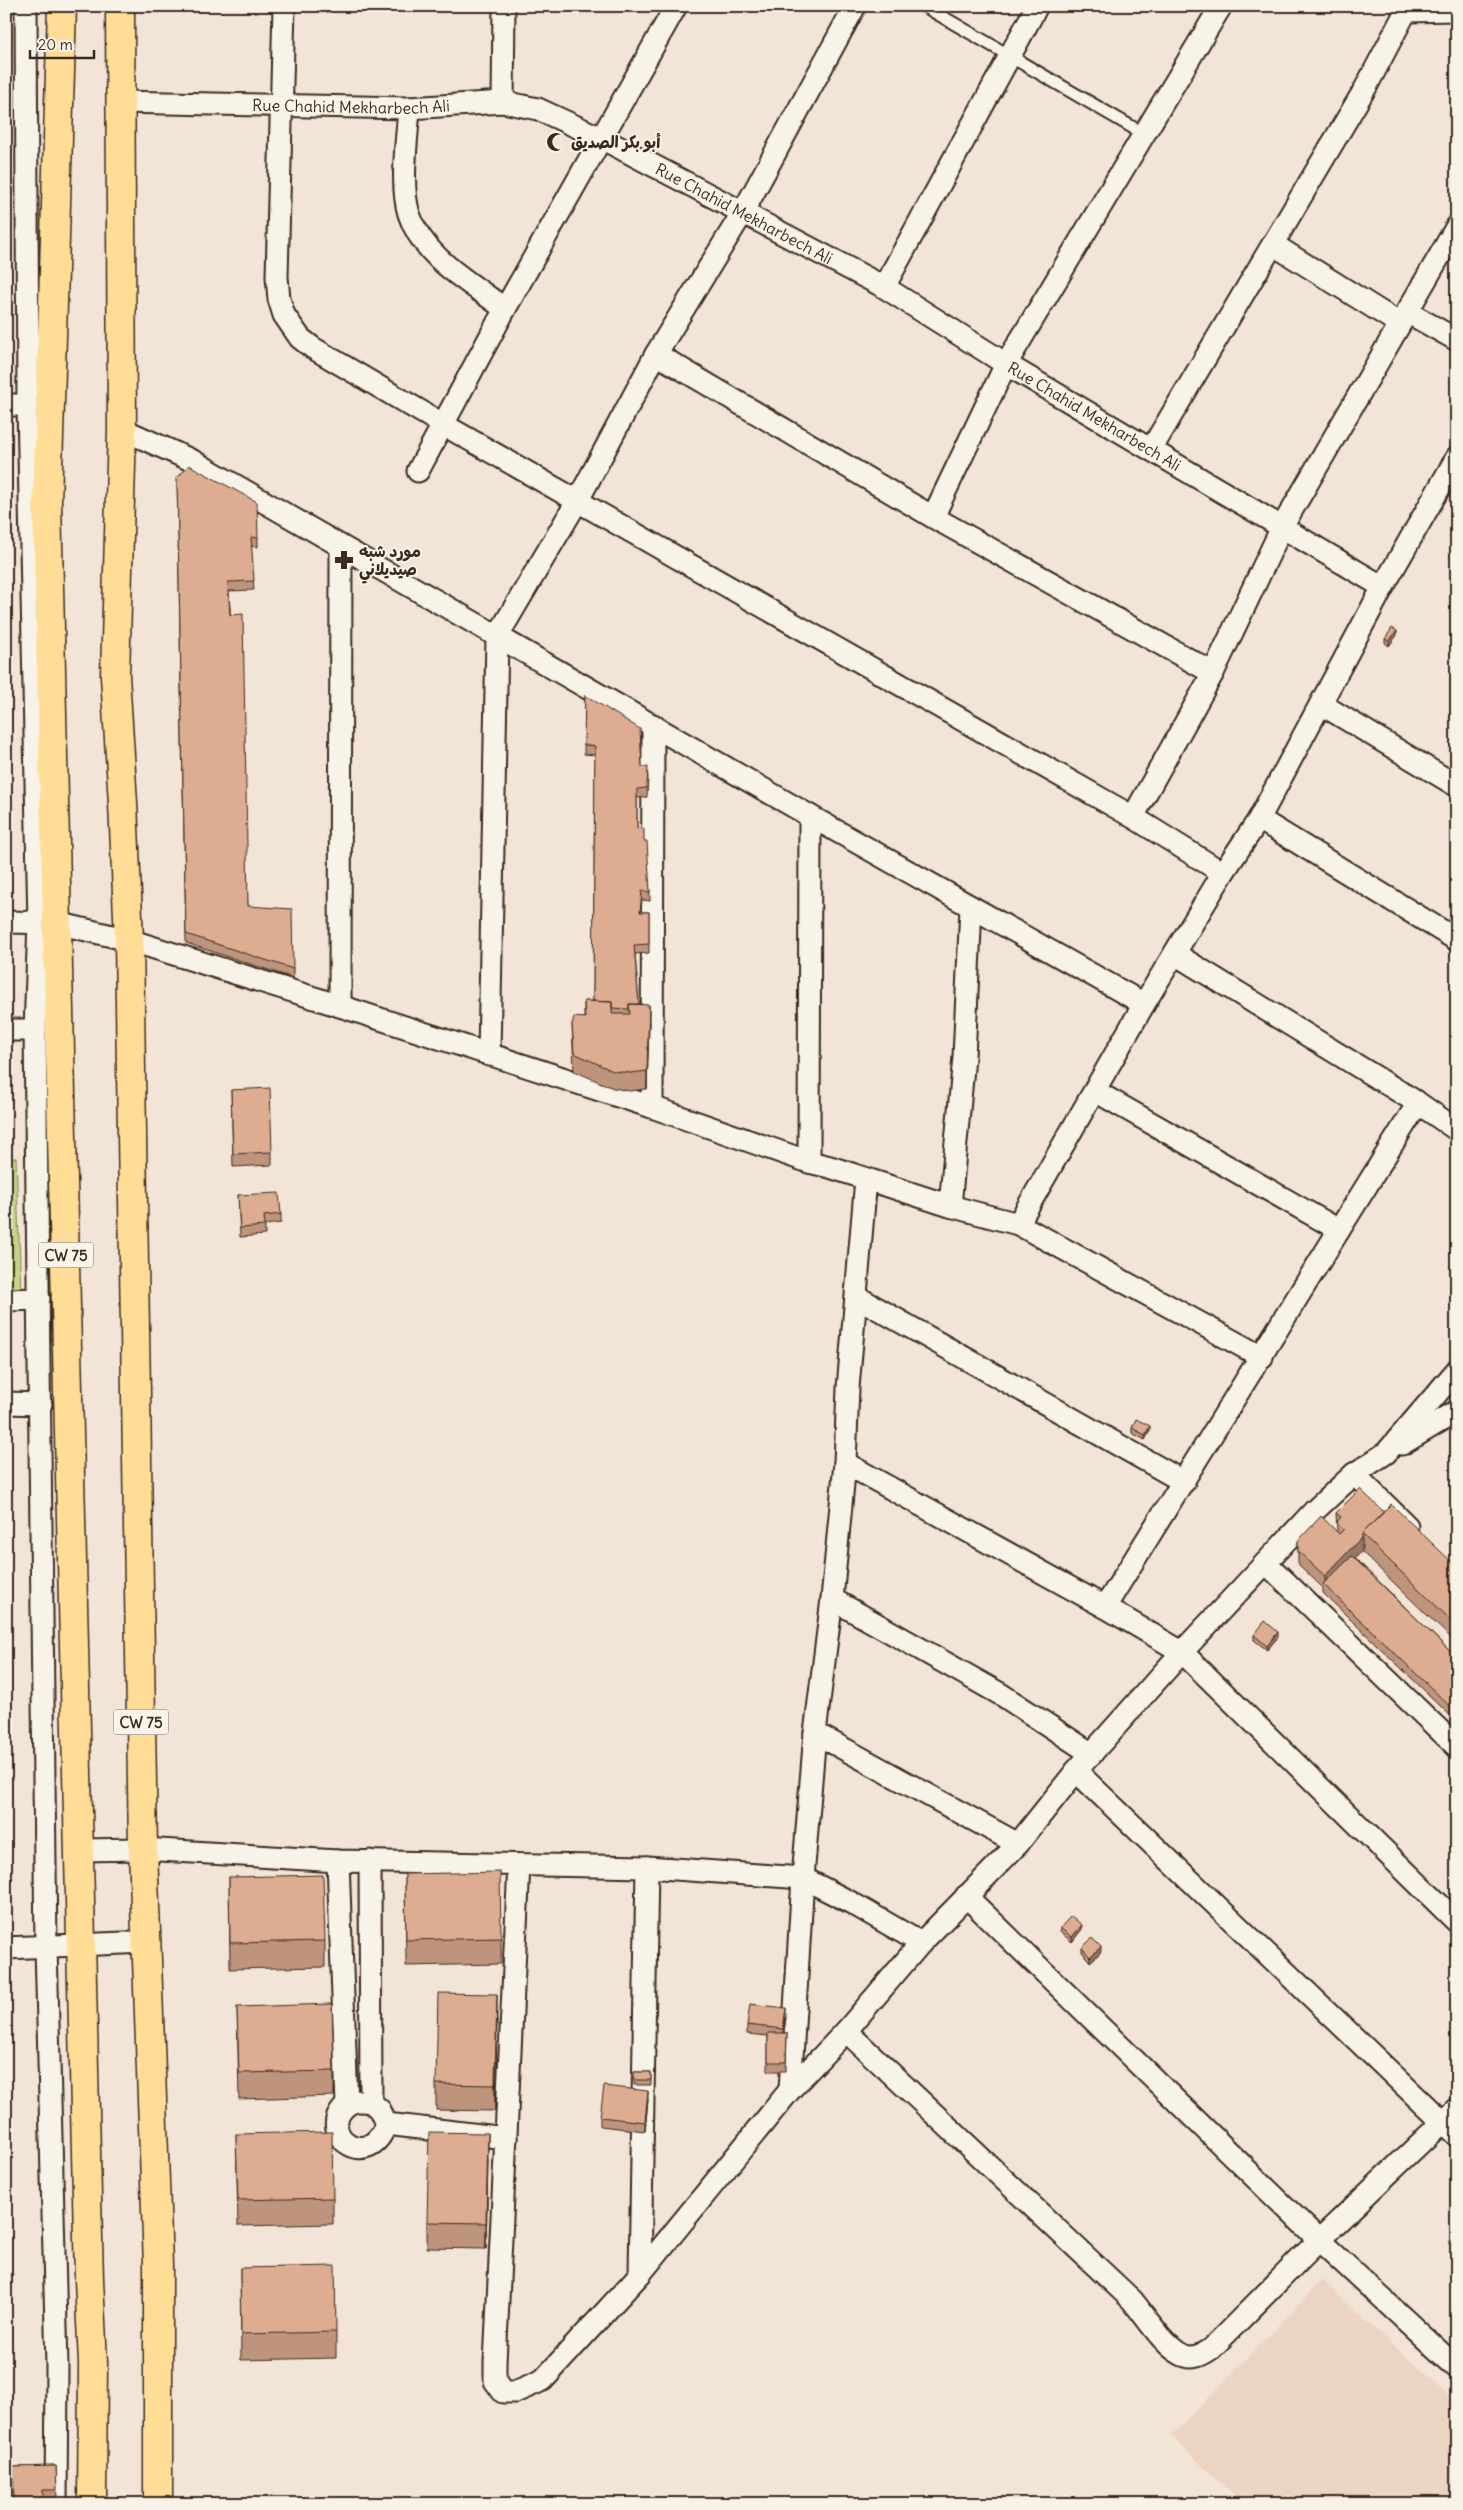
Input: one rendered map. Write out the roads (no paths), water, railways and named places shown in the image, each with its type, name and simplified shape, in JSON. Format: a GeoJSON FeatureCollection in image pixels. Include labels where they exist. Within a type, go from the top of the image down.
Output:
{"type":"FeatureCollection","features":[{"type":"Feature","properties":{"kind":"main road","name":"CW 75"},"geometry":{"type":"LineString","coordinates":[[62,6],[38,405],[48,511],[48,923],[80,1850],[93,2363],[92,2504]]}},
{"type":"Feature","properties":{"kind":"main road"},"geometry":{"type":"LineString","coordinates":[[120,6],[122,429],[115,676],[124,803],[129,940]]}},
{"type":"Feature","properties":{"kind":"main road","name":"CW 75"},"geometry":{"type":"LineString","coordinates":[[129,940],[143,1849],[158,2265],[158,2504]]}},
{"type":"Feature","properties":{"kind":"street"},"geometry":{"type":"LineString","coordinates":[[6,405],[38,405],[26,6]]}},
{"type":"Feature","properties":{"kind":"street"},"geometry":{"type":"LineString","coordinates":[[284,6],[283,104],[277,277],[279,299],[284,315],[300,338],[312,348],[444,425],[1133,817],[1222,873]]}},
{"type":"Feature","properties":{"kind":"street"},"geometry":{"type":"LineString","coordinates":[[503,102],[504,6]]}},
{"type":"Feature","properties":{"kind":"street"},"geometry":{"type":"LineString","coordinates":[[418,471],[505,309],[676,6]]}},
{"type":"Feature","properties":{"kind":"street"},"geometry":{"type":"LineString","coordinates":[[884,287],[1037,6]]}},
{"type":"Feature","properties":{"kind":"street"},"geometry":{"type":"LineString","coordinates":[[933,517],[1006,364],[1221,6]]}},
{"type":"Feature","properties":{"kind":"street"},"geometry":{"type":"LineString","coordinates":[[489,1055],[497,637],[578,500],[656,354],[743,212],[852,7]]}},
{"type":"Feature","properties":{"kind":"street"},"geometry":{"type":"LineString","coordinates":[[1152,448],[1274,245],[1366,86],[1406,8],[1457,10]]}},
{"type":"Feature","properties":{"kind":"street","name":"Rue Chahid Mekharbech Ali"},"geometry":{"type":"LineString","coordinates":[[119,102],[408,108],[503,102],[538,109],[601,138],[884,287],[1006,364],[1152,448],[1383,587]]}},
{"type":"Feature","properties":{"kind":"street"},"geometry":{"type":"LineString","coordinates":[[408,108],[406,191],[409,214],[419,236],[429,250],[505,309]]}},
{"type":"Feature","properties":{"kind":"street"},"geometry":{"type":"LineString","coordinates":[[1133,817],[1213,673],[1282,527],[1457,226]]}},
{"type":"Feature","properties":{"kind":"street"},"geometry":{"type":"LineString","coordinates":[[1274,245],[1403,318],[1457,340]]}},
{"type":"Feature","properties":{"kind":"street"},"geometry":{"type":"LineString","coordinates":[[656,354],[933,517],[1213,673]]}},
{"type":"Feature","properties":{"kind":"street"},"geometry":{"type":"LineString","coordinates":[[122,429],[193,461],[810,816],[1144,1004]]}},
{"type":"Feature","properties":{"kind":"street"},"geometry":{"type":"LineString","coordinates":[[1018,1224],[1144,1004],[1222,873],[1259,819],[1383,587],[1457,457]]}},
{"type":"Feature","properties":{"kind":"street"},"geometry":{"type":"LineString","coordinates":[[340,1006],[341,547]]}},
{"type":"Feature","properties":{"kind":"street"},"geometry":{"type":"LineString","coordinates":[[1321,704],[1456,783]]}},
{"type":"Feature","properties":{"kind":"street"},"geometry":{"type":"LineString","coordinates":[[652,1107],[653,725]]}},
{"type":"Feature","properties":{"kind":"street"},"geometry":{"type":"LineString","coordinates":[[809,1162],[810,816]]}},
{"type":"Feature","properties":{"kind":"street"},"geometry":{"type":"LineString","coordinates":[[1259,819],[1457,940]]}},
{"type":"Feature","properties":{"kind":"street"},"geometry":{"type":"LineString","coordinates":[[950,1206],[964,1057],[971,907]]}},
{"type":"Feature","properties":{"kind":"street"},"geometry":{"type":"LineString","coordinates":[[6,922],[48,923],[129,940],[652,1107],[809,1162],[950,1206],[1018,1224],[1262,1357]]}},
{"type":"Feature","properties":{"kind":"street"},"geometry":{"type":"LineString","coordinates":[[48,923],[35,1030],[40,1299],[46,1947],[57,2366],[56,2504]]}},
{"type":"Feature","properties":{"kind":"street"},"geometry":{"type":"LineString","coordinates":[[1175,954],[1418,1102],[1457,1130]]}},
{"type":"Feature","properties":{"kind":"street"},"geometry":{"type":"LineString","coordinates":[[6,1030],[35,1030]]}},
{"type":"Feature","properties":{"kind":"street"},"geometry":{"type":"LineString","coordinates":[[1095,1091],[1339,1230]]}},
{"type":"Feature","properties":{"kind":"street"},"geometry":{"type":"LineString","coordinates":[[1105,1607],[1262,1357],[1418,1102]]}},
{"type":"Feature","properties":{"kind":"street"},"geometry":{"type":"LineString","coordinates":[[790,2090],[803,1878],[815,1733],[832,1599],[845,1464],[848,1388],[866,1179]]}},
{"type":"Feature","properties":{"kind":"street"},"geometry":{"type":"LineString","coordinates":[[856,1297],[1184,1482]]}},
{"type":"Feature","properties":{"kind":"street"},"geometry":{"type":"LineString","coordinates":[[6,1300],[40,1299]]}},
{"type":"Feature","properties":{"kind":"street"},"geometry":{"type":"LineString","coordinates":[[1386,1453],[1457,1370]]}},
{"type":"Feature","properties":{"kind":"street"},"geometry":{"type":"LineString","coordinates":[[6,1403],[41,1404]]}},
{"type":"Feature","properties":{"kind":"street"},"geometry":{"type":"LineString","coordinates":[[519,1865],[495,2363],[495,2381],[503,2392],[515,2392],[543,2380],[640,2274],[790,2090],[846,2031],[921,1943],[1018,1844],[1076,1771],[1182,1652],[1314,1511],[1354,1474],[1457,1411]]}},
{"type":"Feature","properties":{"kind":"street"},"geometry":{"type":"LineString","coordinates":[[845,1464],[1105,1607],[1182,1652],[1457,1922]]}},
{"type":"Feature","properties":{"kind":"street"},"geometry":{"type":"LineString","coordinates":[[1354,1474],[1422,1541]]}},
{"type":"Feature","properties":{"kind":"street"},"geometry":{"type":"LineString","coordinates":[[1266,1563],[1457,1747]]}},
{"type":"Feature","properties":{"kind":"street"},"geometry":{"type":"LineString","coordinates":[[832,1599],[1002,1695],[1092,1754]]}},
{"type":"Feature","properties":{"kind":"street"},"geometry":{"type":"LineString","coordinates":[[815,1733],[1018,1844]]}},
{"type":"Feature","properties":{"kind":"street"},"geometry":{"type":"LineString","coordinates":[[846,2031],[1132,2300],[1170,2347],[1182,2356],[1192,2358],[1212,2348],[1319,2240],[1452,2122],[1076,1771]]}},
{"type":"Feature","properties":{"kind":"street"},"geometry":{"type":"LineString","coordinates":[[80,1850],[143,1849],[338,1861],[647,1867],[803,1878],[850,1902],[921,1943]]}},
{"type":"Feature","properties":{"kind":"street"},"geometry":{"type":"LineString","coordinates":[[338,1861],[347,2105]]}},
{"type":"Feature","properties":{"kind":"street"},"geometry":{"type":"LineString","coordinates":[[370,1861],[371,2102]]}},
{"type":"Feature","properties":{"kind":"street"},"geometry":{"type":"LineString","coordinates":[[640,2274],[647,1867]]}},
{"type":"Feature","properties":{"kind":"street"},"geometry":{"type":"LineString","coordinates":[[966,1896],[1319,2240],[1457,2368]]}},
{"type":"Feature","properties":{"kind":"street"},"geometry":{"type":"LineString","coordinates":[[6,1948],[147,1942]]}},
{"type":"Feature","properties":{"kind":"street"},"geometry":{"type":"LineString","coordinates":[[358,2100],[371,2102],[380,2110],[386,2124],[382,2134],[375,2144],[363,2148],[350,2146],[341,2138],[336,2127],[339,2114],[347,2105],[358,2100]]}},
{"type":"Feature","properties":{"kind":"street"},"geometry":{"type":"LineString","coordinates":[[386,2124],[506,2138]]}},
{"type":"Feature","properties":{"kind":"lane"},"geometry":{"type":"LineString","coordinates":[[924,6],[1144,134]]}},
{"type":"Feature","properties":{"kind":"place","name":"أبو بكر الصديق"},"geometry":{"type":"Point","coordinates":[556,142]}},
{"type":"Feature","properties":{"kind":"place","name":"مورد شبه صيديلاني"},"geometry":{"type":"Point","coordinates":[344,560]}}]}
